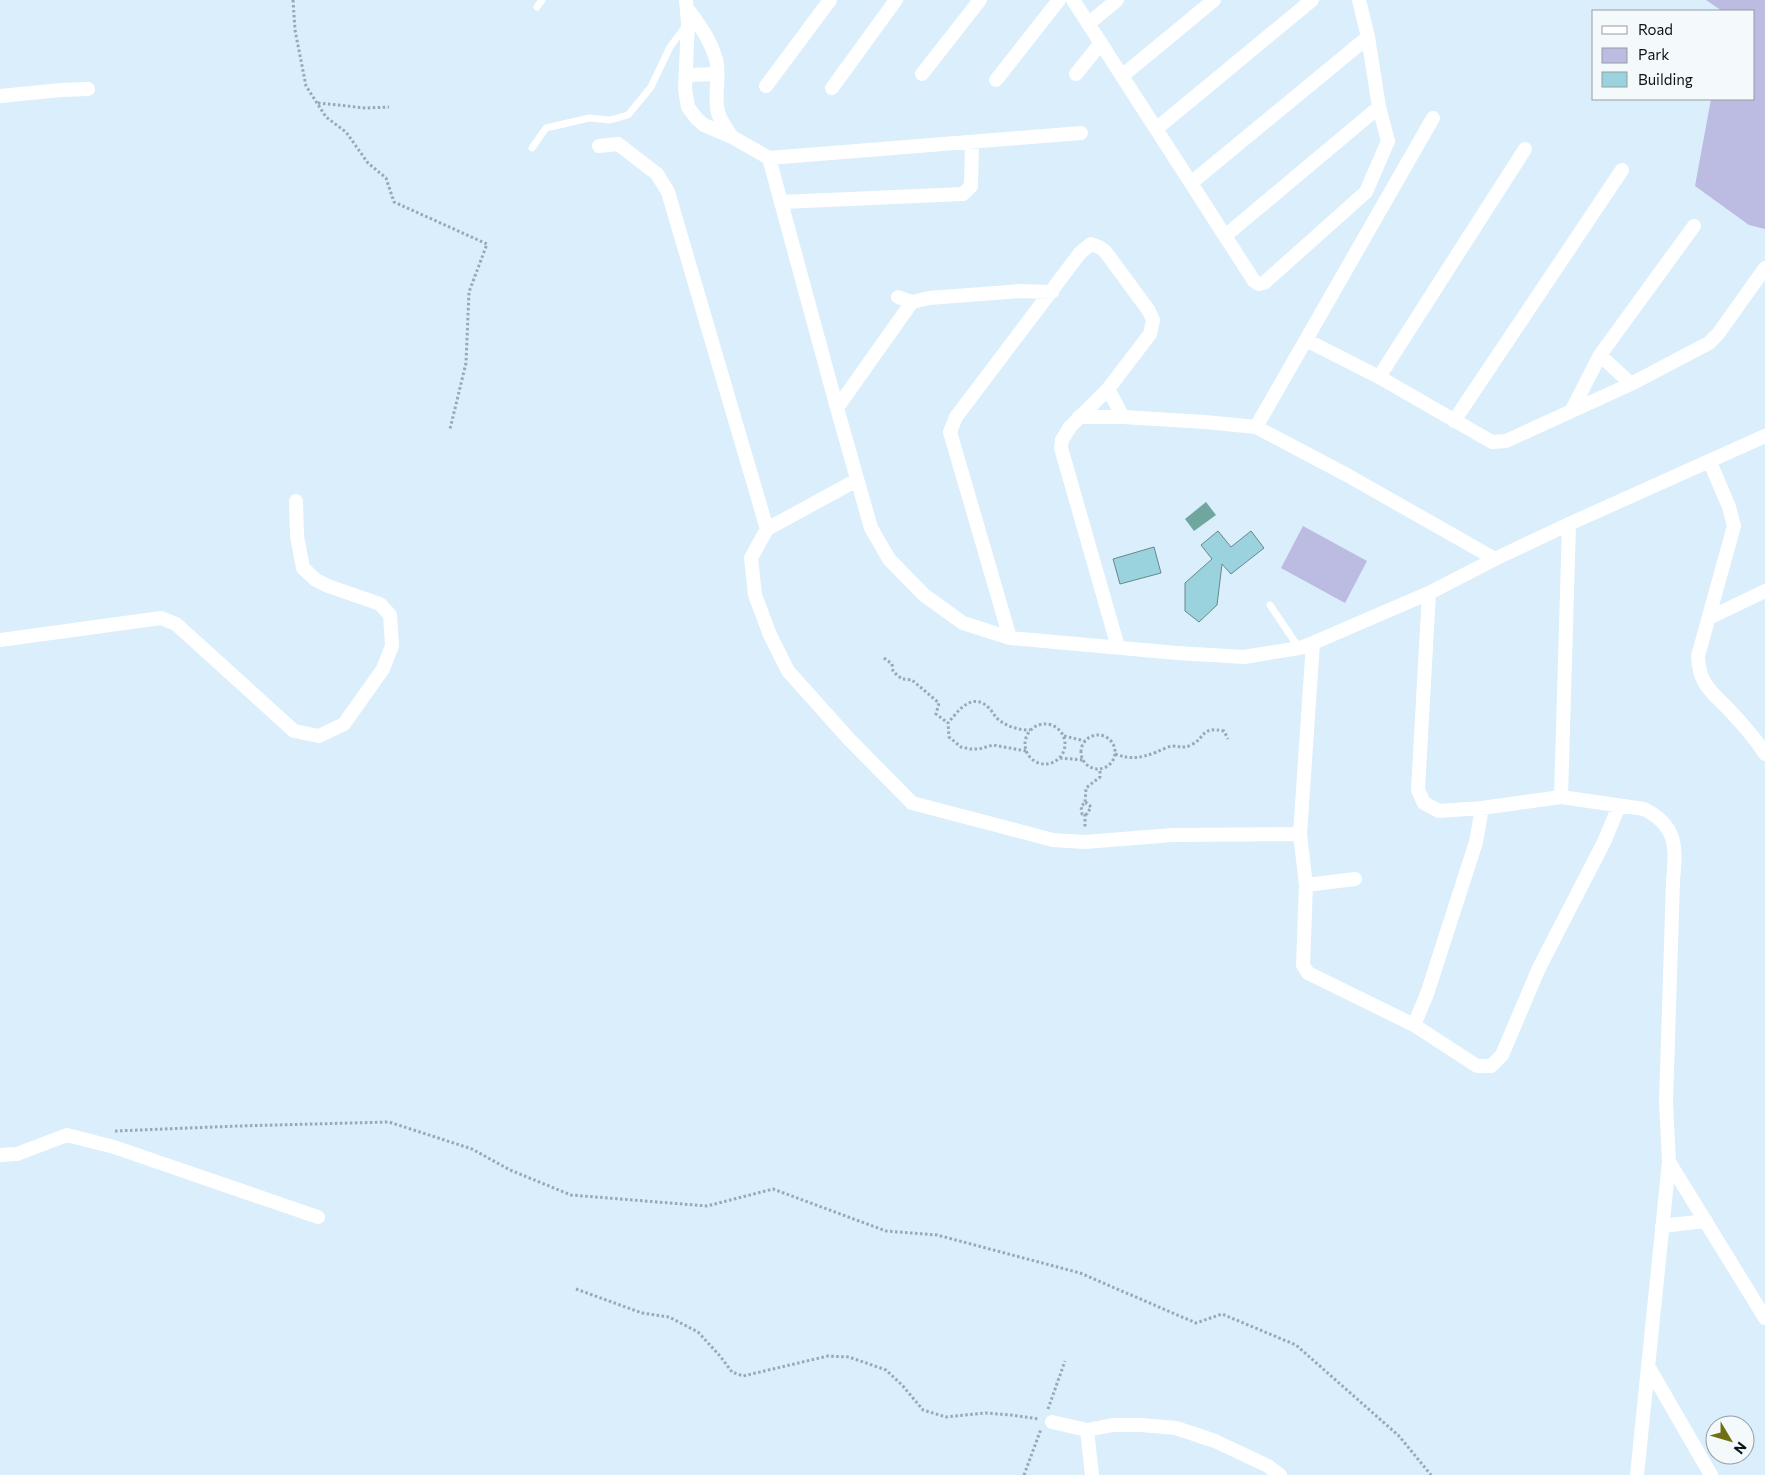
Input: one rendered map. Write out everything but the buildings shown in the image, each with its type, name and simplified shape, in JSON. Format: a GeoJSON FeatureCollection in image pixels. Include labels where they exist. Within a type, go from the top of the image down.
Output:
{"type":"FeatureCollection","features":[{"type":"Feature","properties":{"kind":"street"},"geometry":{"type":"LineString","coordinates":[[766,86],[830,0]]}},
{"type":"Feature","properties":{"kind":"street"},"geometry":{"type":"LineString","coordinates":[[832,88],[896,0]]}},
{"type":"Feature","properties":{"kind":"street"},"geometry":{"type":"LineString","coordinates":[[922,74],[980,0]]}},
{"type":"Feature","properties":{"kind":"street"},"geometry":{"type":"LineString","coordinates":[[996,80],[1059,0]]}},
{"type":"Feature","properties":{"kind":"street"},"geometry":{"type":"LineString","coordinates":[[1073,0],[1254,281],[1259,284],[1264,283],[1366,192],[1388,141],[1359,0]]}},
{"type":"Feature","properties":{"kind":"street"},"geometry":{"type":"LineString","coordinates":[[1088,24],[1117,0]]}},
{"type":"Feature","properties":{"kind":"street"},"geometry":{"type":"LineString","coordinates":[[1122,76],[1214,0]]}},
{"type":"Feature","properties":{"kind":"street"},"geometry":{"type":"LineString","coordinates":[[1156,129],[1312,0]]}},
{"type":"Feature","properties":{"kind":"street"},"geometry":{"type":"LineString","coordinates":[[686,4],[691,21],[685,88],[688,107],[704,125],[769,158],[1081,133]]}},
{"type":"Feature","properties":{"kind":"street"},"geometry":{"type":"LineString","coordinates":[[691,21],[708,36],[716,60],[719,116],[732,138]]}},
{"type":"Feature","properties":{"kind":"street"},"geometry":{"type":"LineString","coordinates":[[1191,183],[1368,37]]}},
{"type":"Feature","properties":{"kind":"street"},"geometry":{"type":"LineString","coordinates":[[1076,74],[1101,43]]}},
{"type":"Feature","properties":{"kind":"street"},"geometry":{"type":"LineString","coordinates":[[686,75],[717,74]]}},
{"type":"Feature","properties":{"kind":"street"},"geometry":{"type":"LineString","coordinates":[[0,96],[88,89]]}},
{"type":"Feature","properties":{"kind":"street"},"geometry":{"type":"LineString","coordinates":[[1225,236],[1380,107]]}},
{"type":"Feature","properties":{"kind":"street"},"geometry":{"type":"LineString","coordinates":[[1256,427],[1433,118]]}},
{"type":"Feature","properties":{"kind":"street"},"geometry":{"type":"LineString","coordinates":[[782,202],[963,194],[972,186],[972,142]]}},
{"type":"Feature","properties":{"kind":"street"},"geometry":{"type":"LineString","coordinates":[[599,146],[618,144],[657,174],[668,192],[767,529]]}},
{"type":"Feature","properties":{"kind":"street"},"geometry":{"type":"LineString","coordinates":[[1379,377],[1525,149]]}},
{"type":"Feature","properties":{"kind":"street"},"geometry":{"type":"LineString","coordinates":[[769,158],[836,408],[871,528],[888,559],[924,595],[963,622],[1010,638],[1244,657],[1299,648],[1429,593],[1495,558],[1765,436]]}},
{"type":"Feature","properties":{"kind":"street"},"geometry":{"type":"LineString","coordinates":[[1454,421],[1622,170]]}},
{"type":"Feature","properties":{"kind":"street"},"geometry":{"type":"LineString","coordinates":[[1572,410],[1600,355],[1694,226]]}},
{"type":"Feature","properties":{"kind":"street"},"geometry":{"type":"LineString","coordinates":[[1010,638],[950,432],[956,417],[1080,253],[1091,244],[1105,251],[1149,311],[1153,320],[1150,334],[1108,390],[1070,427],[1062,440],[1061,448],[1118,647]]}},
{"type":"Feature","properties":{"kind":"street"},"geometry":{"type":"LineString","coordinates":[[1306,340],[1379,377],[1492,442],[1506,441],[1631,384],[1709,343],[1718,334],[1765,268]]}},
{"type":"Feature","properties":{"kind":"street"},"geometry":{"type":"LineString","coordinates":[[898,297],[912,302],[938,297],[1020,291],[1052,292]]}},
{"type":"Feature","properties":{"kind":"street"},"geometry":{"type":"LineString","coordinates":[[836,408],[912,302]]}},
{"type":"Feature","properties":{"kind":"street"},"geometry":{"type":"LineString","coordinates":[[1600,355],[1631,384]]}},
{"type":"Feature","properties":{"kind":"street"},"geometry":{"type":"LineString","coordinates":[[1108,390],[1123,417]]}},
{"type":"Feature","properties":{"kind":"street"},"geometry":{"type":"LineString","coordinates":[[1079,417],[1123,417],[1256,427],[1347,475],[1495,558]]}},
{"type":"Feature","properties":{"kind":"street"},"geometry":{"type":"LineString","coordinates":[[1710,462],[1729,507],[1734,526],[1698,656],[1699,668],[1710,692],[1732,712],[1756,739],[1765,754]]}},
{"type":"Feature","properties":{"kind":"street"},"geometry":{"type":"LineString","coordinates":[[856,480],[767,529],[751,558],[755,595],[770,635],[788,671],[848,738],[912,803],[1053,840],[1085,842],[1173,835],[1300,834]]}},
{"type":"Feature","properties":{"kind":"street"},"geometry":{"type":"LineString","coordinates":[[0,640],[162,618],[176,624],[294,731],[319,736],[344,724],[384,669],[392,646],[390,616],[380,604],[328,586],[316,580],[303,568],[297,536],[296,501]]}},
{"type":"Feature","properties":{"kind":"street"},"geometry":{"type":"LineString","coordinates":[[1561,797],[1569,524]]}},
{"type":"Feature","properties":{"kind":"street"},"geometry":{"type":"LineString","coordinates":[[1709,618],[1765,590]]}},
{"type":"Feature","properties":{"kind":"street"},"geometry":{"type":"LineString","coordinates":[[1429,593],[1418,790],[1424,802],[1439,811],[1482,808],[1561,797],[1644,809],[1665,823],[1672,836],[1676,852],[1666,1102],[1668,1162],[1637,1475]]}},
{"type":"Feature","properties":{"kind":"street"},"geometry":{"type":"LineString","coordinates":[[1313,643],[1300,834],[1306,885],[1303,965],[1308,973],[1414,1025],[1477,1066],[1491,1066],[1502,1055],[1539,968],[1604,842],[1619,806]]}},
{"type":"Feature","properties":{"kind":"street"},"geometry":{"type":"LineString","coordinates":[[1414,1025],[1427,994],[1476,842],[1482,808]]}},
{"type":"Feature","properties":{"kind":"street"},"geometry":{"type":"LineString","coordinates":[[1306,885],[1354,879]]}},
{"type":"Feature","properties":{"kind":"street"},"geometry":{"type":"LineString","coordinates":[[0,1155],[17,1154],[67,1135],[114,1147],[318,1217]]}},
{"type":"Feature","properties":{"kind":"street"},"geometry":{"type":"LineString","coordinates":[[1668,1162],[1764,1316]]}},
{"type":"Feature","properties":{"kind":"street"},"geometry":{"type":"LineString","coordinates":[[1662,1226],[1706,1222]]}},
{"type":"Feature","properties":{"kind":"street"},"geometry":{"type":"LineString","coordinates":[[1648,1366],[1712,1475]]}},
{"type":"Feature","properties":{"kind":"street"},"geometry":{"type":"LineString","coordinates":[[1052,1422],[1087,1430],[1113,1424],[1176,1428],[1215,1441],[1268,1466],[1280,1475]]}},
{"type":"Feature","properties":{"kind":"street"},"geometry":{"type":"LineString","coordinates":[[1087,1430],[1092,1475]]}},
{"type":"Feature","properties":{"kind":"lane"},"geometry":{"type":"LineString","coordinates":[[538,7],[542,0]]}},
{"type":"Feature","properties":{"kind":"lane"},"geometry":{"type":"LineString","coordinates":[[532,148],[546,128],[589,118],[610,120],[628,116],[651,88],[670,47],[691,21]]}},
{"type":"Feature","properties":{"kind":"lane"},"geometry":{"type":"LineString","coordinates":[[1270,605],[1299,648]]}},
{"type":"Feature","properties":{"kind":"path"},"geometry":{"type":"LineString","coordinates":[[293,0],[295,30],[306,86],[326,117],[346,132],[368,163],[386,178],[394,202],[487,244],[469,292],[466,363],[450,429]]}},
{"type":"Feature","properties":{"kind":"path"},"geometry":{"type":"LineString","coordinates":[[317,103],[366,108],[389,107]]}},
{"type":"Feature","properties":{"kind":"path"},"geometry":{"type":"LineString","coordinates":[[884,658],[892,664],[893,671],[897,675],[902,679],[912,680],[939,703],[936,714],[948,723]]}},
{"type":"Feature","properties":{"kind":"path"},"geometry":{"type":"LineString","coordinates":[[1026,750],[993,745],[979,749],[961,747],[949,737],[948,723],[961,706],[975,702],[983,703],[990,708],[1000,721],[1021,730],[1030,730]]}},
{"type":"Feature","properties":{"kind":"path"},"geometry":{"type":"LineString","coordinates":[[1060,758],[1065,747],[1064,736],[1058,728],[1049,724],[1039,724],[1030,730],[1026,737],[1026,750],[1029,757],[1041,764],[1048,764],[1060,758],[1082,760],[1091,767],[1100,769],[1110,764],[1115,754],[1114,744],[1105,736],[1094,735],[1085,741],[1082,760]]}},
{"type":"Feature","properties":{"kind":"path"},"geometry":{"type":"LineString","coordinates":[[1115,754],[1126,758],[1137,758],[1171,746],[1182,748],[1193,745],[1202,734],[1213,729],[1224,731],[1228,739]]}},
{"type":"Feature","properties":{"kind":"path"},"geometry":{"type":"LineString","coordinates":[[1064,736],[1085,741]]}},
{"type":"Feature","properties":{"kind":"path"},"geometry":{"type":"LineString","coordinates":[[1085,803],[1086,788],[1100,778],[1100,769]]}},
{"type":"Feature","properties":{"kind":"path"},"geometry":{"type":"LineString","coordinates":[[107,1132],[389,1122],[472,1149],[510,1170],[571,1195],[707,1206],[773,1189],[886,1231],[938,1235],[1080,1273],[1196,1323],[1222,1314],[1296,1345],[1399,1436],[1430,1475]]}},
{"type":"Feature","properties":{"kind":"path"},"geometry":{"type":"LineString","coordinates":[[576,1289],[642,1313],[669,1317],[698,1332],[732,1372],[743,1376],[828,1356],[849,1357],[886,1370],[902,1385],[923,1410],[946,1416],[1002,1414],[1052,1422]]}},
{"type":"Feature","properties":{"kind":"green space"},"geometry":{"type":"Polygon","coordinates":[[[1706,0],[1765,0],[1765,229],[1749,225],[1695,186],[1711,100],[1755,100],[1755,10],[1721,10],[1706,0]]]}},
{"type":"Feature","properties":{"kind":"green space"},"geometry":{"type":"Polygon","coordinates":[[[1303,526],[1367,561],[1345,603],[1281,568],[1303,526]]]}},
{"type":"Feature","properties":{"kind":"shaded area"},"geometry":{"type":"Polygon","coordinates":[[[1206,502],[1216,515],[1194,531],[1185,519],[1206,502]]]}}]}
